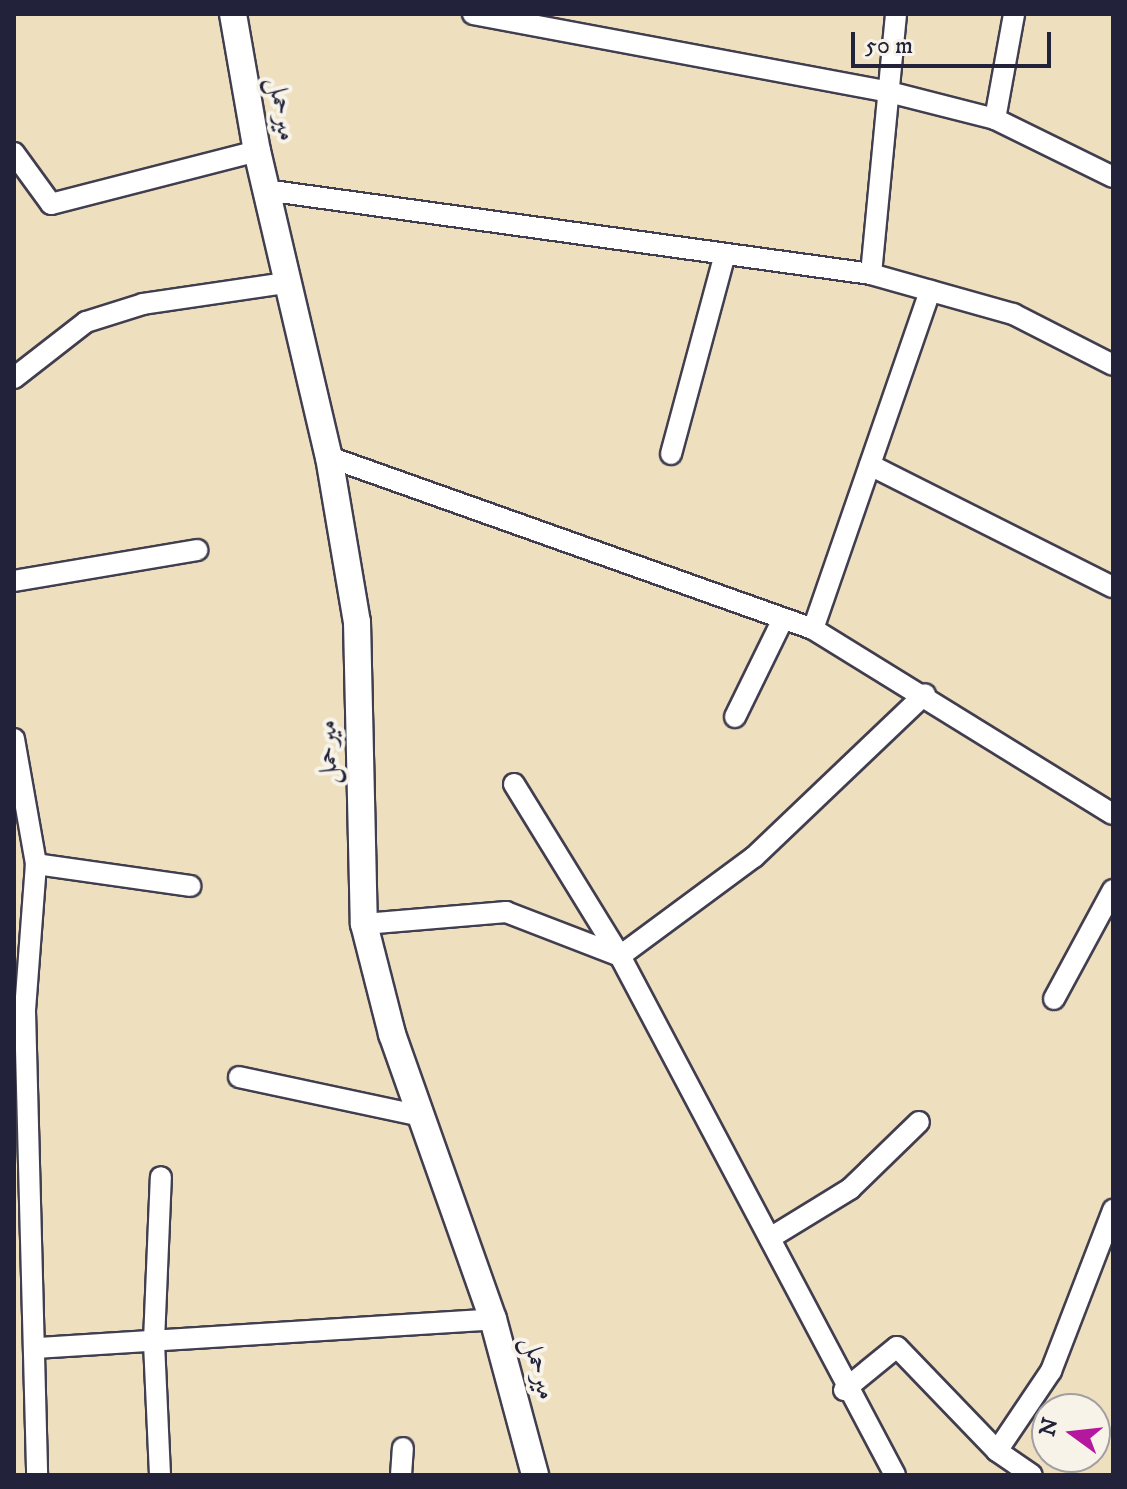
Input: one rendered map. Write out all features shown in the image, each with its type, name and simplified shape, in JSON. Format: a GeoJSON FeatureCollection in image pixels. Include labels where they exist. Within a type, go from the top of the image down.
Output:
{"type":"FeatureCollection","features":[{"type":"Feature","properties":{"kind":"street","name":"میرحمل"},"geometry":{"type":"LineString","coordinates":[[233,14],[265,190],[329,457],[357,622],[364,924],[421,1116],[493,1319],[535,1475]]}},
{"type":"Feature","properties":{"kind":"street"},"geometry":{"type":"LineString","coordinates":[[473,14],[889,92],[995,119],[1113,177]]}},
{"type":"Feature","properties":{"kind":"street"},"geometry":{"type":"LineString","coordinates":[[871,274],[896,14]]}},
{"type":"Feature","properties":{"kind":"street"},"geometry":{"type":"LineString","coordinates":[[995,119],[1014,14]]}},
{"type":"Feature","properties":{"kind":"street"},"geometry":{"type":"LineString","coordinates":[[14,153],[51,204],[257,151]]}},
{"type":"Feature","properties":{"kind":"street"},"geometry":{"type":"LineString","coordinates":[[265,190],[724,257],[871,274],[1013,314],[1113,365]]}},
{"type":"Feature","properties":{"kind":"street"},"geometry":{"type":"LineString","coordinates":[[671,454],[724,257]]}},
{"type":"Feature","properties":{"kind":"street"},"geometry":{"type":"LineString","coordinates":[[14,378],[86,322],[143,304],[286,283]]}},
{"type":"Feature","properties":{"kind":"street"},"geometry":{"type":"LineString","coordinates":[[813,629],[930,291]]}},
{"type":"Feature","properties":{"kind":"street"},"geometry":{"type":"LineString","coordinates":[[329,457],[813,629],[925,694],[1113,814]]}},
{"type":"Feature","properties":{"kind":"street"},"geometry":{"type":"LineString","coordinates":[[870,465],[1113,587]]}},
{"type":"Feature","properties":{"kind":"street"},"geometry":{"type":"LineString","coordinates":[[14,581],[197,550]]}},
{"type":"Feature","properties":{"kind":"street"},"geometry":{"type":"LineString","coordinates":[[735,717],[783,619]]}},
{"type":"Feature","properties":{"kind":"street"},"geometry":{"type":"LineString","coordinates":[[620,956],[754,857],[925,694]]}},
{"type":"Feature","properties":{"kind":"street"},"geometry":{"type":"LineString","coordinates":[[14,739],[36,864],[20,1010],[37,1348],[37,1475]]}},
{"type":"Feature","properties":{"kind":"street"},"geometry":{"type":"LineString","coordinates":[[514,784],[620,956],[770,1238],[844,1390],[895,1475]]}},
{"type":"Feature","properties":{"kind":"street"},"geometry":{"type":"LineString","coordinates":[[36,864],[190,886]]}},
{"type":"Feature","properties":{"kind":"street"},"geometry":{"type":"LineString","coordinates":[[1054,999],[1113,890]]}},
{"type":"Feature","properties":{"kind":"street"},"geometry":{"type":"LineString","coordinates":[[364,924],[506,912],[620,956]]}},
{"type":"Feature","properties":{"kind":"street"},"geometry":{"type":"LineString","coordinates":[[239,1077],[421,1116]]}},
{"type":"Feature","properties":{"kind":"street"},"geometry":{"type":"LineString","coordinates":[[770,1238],[850,1189],[919,1122]]}},
{"type":"Feature","properties":{"kind":"street"},"geometry":{"type":"LineString","coordinates":[[160,1475],[154,1341],[161,1177]]}},
{"type":"Feature","properties":{"kind":"street"},"geometry":{"type":"LineString","coordinates":[[997,1451],[1051,1371],[1113,1210]]}},
{"type":"Feature","properties":{"kind":"street"},"geometry":{"type":"LineString","coordinates":[[37,1348],[493,1319]]}},
{"type":"Feature","properties":{"kind":"street"},"geometry":{"type":"LineString","coordinates":[[844,1390],[897,1347],[997,1451],[1032,1475]]}},
{"type":"Feature","properties":{"kind":"street"},"geometry":{"type":"LineString","coordinates":[[401,1475],[403,1448]]}}]}
